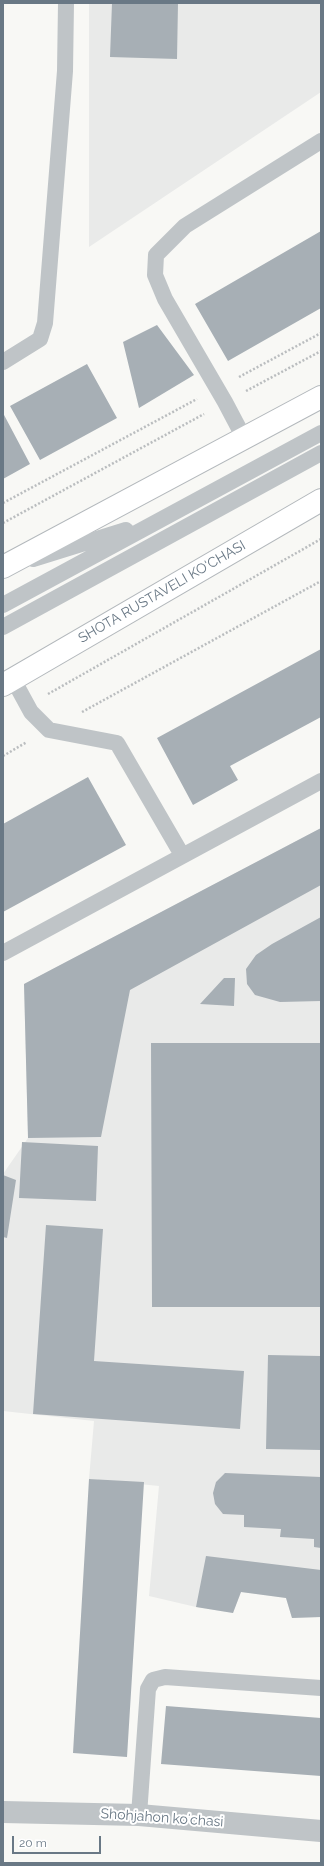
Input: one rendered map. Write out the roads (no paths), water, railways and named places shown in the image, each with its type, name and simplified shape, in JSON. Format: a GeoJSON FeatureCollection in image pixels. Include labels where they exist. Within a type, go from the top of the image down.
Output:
{"type":"FeatureCollection","features":[{"type":"Feature","properties":{"kind":"main road"},"geometry":{"type":"LineString","coordinates":[[3,568],[321,397]]}},
{"type":"Feature","properties":{"kind":"main road","name":"SHOTA RUSTAVELI KO'CHASI"},"geometry":{"type":"LineString","coordinates":[[8,682],[321,500]]}},
{"type":"Feature","properties":{"kind":"street","name":"Shohjahon koʻchasi"},"geometry":{"type":"LineString","coordinates":[[3,1812],[139,1815],[321,1831]]}},
{"type":"Feature","properties":{"kind":"lane"},"geometry":{"type":"LineString","coordinates":[[3,362],[40,339],[44,323],[65,71],[66,3]]}},
{"type":"Feature","properties":{"kind":"lane"},"geometry":{"type":"LineString","coordinates":[[244,438],[225,402],[165,299],[155,275],[156,255],[185,226],[321,141]]}},
{"type":"Feature","properties":{"kind":"lane"},"geometry":{"type":"LineString","coordinates":[[3,605],[321,432]]}},
{"type":"Feature","properties":{"kind":"lane"},"geometry":{"type":"LineString","coordinates":[[3,627],[321,453]]}},
{"type":"Feature","properties":{"kind":"lane"},"geometry":{"type":"LineString","coordinates":[[3,568],[160,519]]}},
{"type":"Feature","properties":{"kind":"lane"},"geometry":{"type":"LineString","coordinates":[[8,682],[28,705],[32,712],[49,730],[117,743],[182,855]]}},
{"type":"Feature","properties":{"kind":"lane"},"geometry":{"type":"LineString","coordinates":[[3,953],[321,781]]}},
{"type":"Feature","properties":{"kind":"lane"},"geometry":{"type":"LineString","coordinates":[[139,1815],[148,1689],[153,1680],[165,1677],[321,1688]]}}]}
